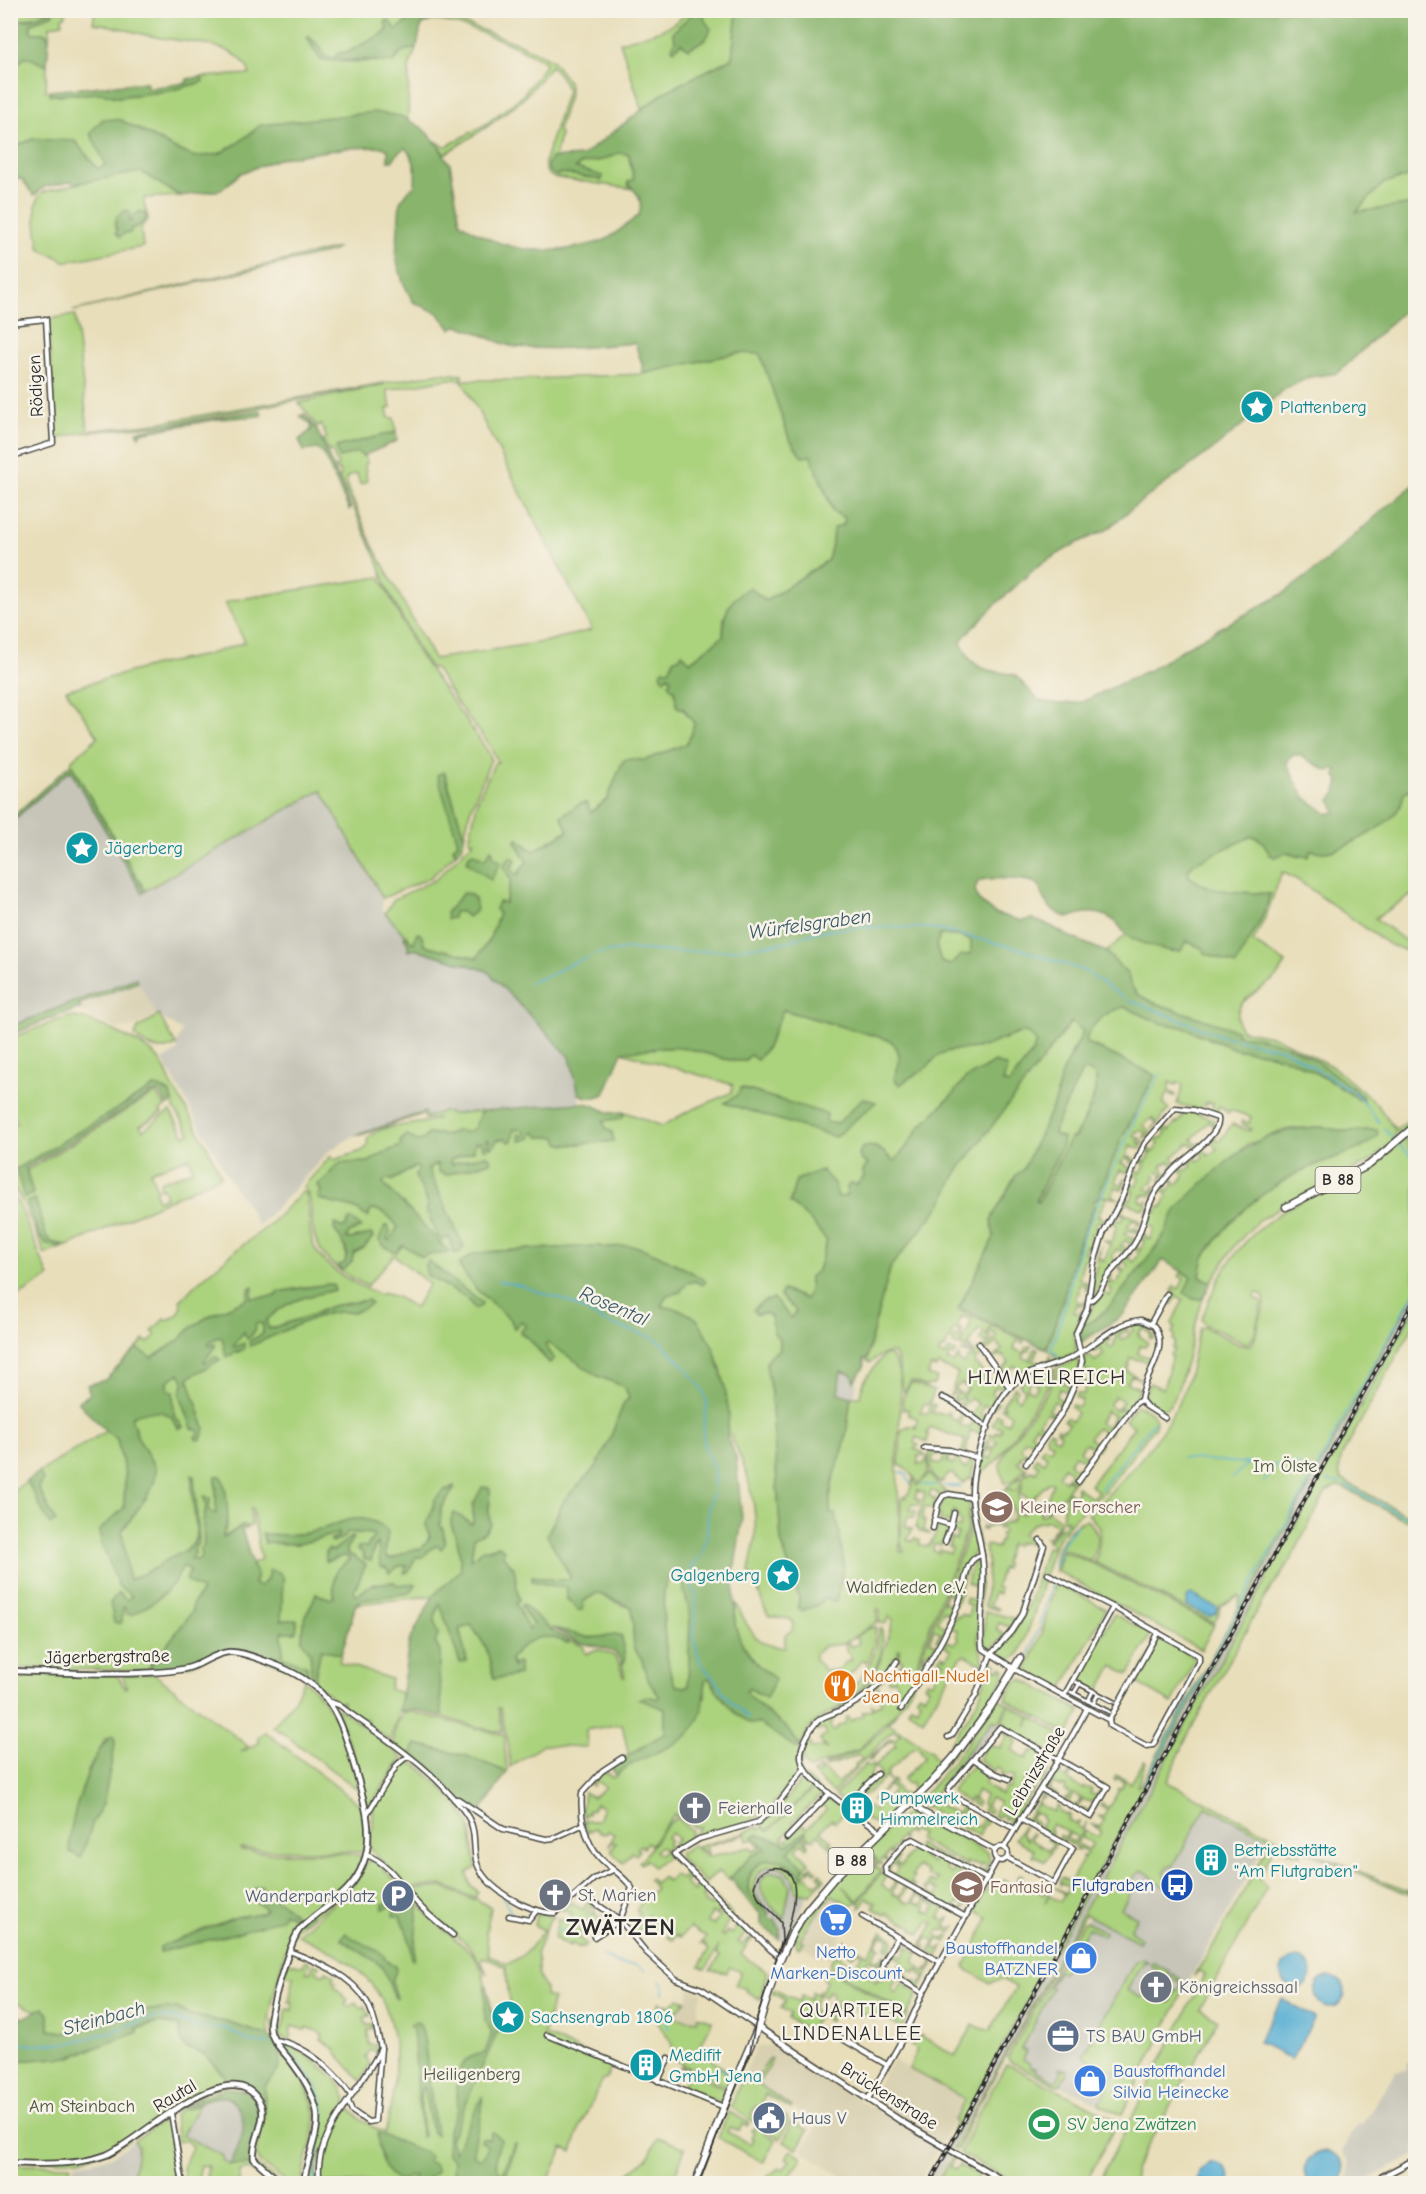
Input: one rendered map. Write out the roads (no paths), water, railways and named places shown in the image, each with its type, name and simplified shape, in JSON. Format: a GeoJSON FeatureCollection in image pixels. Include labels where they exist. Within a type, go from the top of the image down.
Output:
{"type":"FeatureCollection","features":[{"type":"Feature","properties":{"kind":"main road","name":"B 88"},"geometry":{"type":"LineString","coordinates":[[1286,1207],[1369,1165],[1416,1125]]}},
{"type":"Feature","properties":{"kind":"main road","name":"B 88"},"geometry":{"type":"LineString","coordinates":[[695,2184],[724,2106],[758,2027],[780,1957],[792,1932],[816,1897],[954,1757],[990,1708],[1020,1658]]}},
{"type":"Feature","properties":{"kind":"street","name":"Rödigen"},"geometry":{"type":"LineString","coordinates":[[10,323],[46,319],[53,443],[10,457]]}},
{"type":"Feature","properties":{"kind":"street"},"geometry":{"type":"LineString","coordinates":[[1026,1464],[1069,1399],[1081,1369],[1082,1361],[1076,1333],[1088,1302],[1094,1263],[1103,1234],[1121,1200],[1138,1156],[1149,1137],[1175,1108],[1201,1112],[1219,1120],[1212,1134],[1174,1168],[1161,1184],[1145,1212],[1131,1250],[1108,1276],[1097,1296],[1088,1302]]}},
{"type":"Feature","properties":{"kind":"street"},"geometry":{"type":"LineString","coordinates":[[1151,1323],[1167,1294]]}},
{"type":"Feature","properties":{"kind":"street"},"geometry":{"type":"LineString","coordinates":[[1078,1482],[1110,1436],[1135,1404],[1141,1400],[1160,1344],[1157,1329],[1151,1323],[1141,1320],[1126,1323],[1080,1353],[1025,1376],[1010,1388],[994,1413],[978,1458],[973,1480],[972,1498],[982,1555],[982,1648],[1014,1669],[1109,1720]]}},
{"type":"Feature","properties":{"kind":"street"},"geometry":{"type":"LineString","coordinates":[[979,1344],[1010,1388]]}},
{"type":"Feature","properties":{"kind":"street"},"geometry":{"type":"LineString","coordinates":[[942,1397],[953,1402],[988,1428]]}},
{"type":"Feature","properties":{"kind":"street"},"geometry":{"type":"LineString","coordinates":[[1141,1400],[1165,1418]]}},
{"type":"Feature","properties":{"kind":"street"},"geometry":{"type":"LineString","coordinates":[[924,1448],[950,1450],[978,1458]]}},
{"type":"Feature","properties":{"kind":"street"},"geometry":{"type":"LineString","coordinates":[[933,1528],[943,1496],[949,1494],[972,1498]]}},
{"type":"Feature","properties":{"kind":"street"},"geometry":{"type":"LineString","coordinates":[[945,1542],[954,1513]]}},
{"type":"Feature","properties":{"kind":"street"},"geometry":{"type":"LineString","coordinates":[[934,1520],[951,1524]]}},
{"type":"Feature","properties":{"kind":"street"},"geometry":{"type":"LineString","coordinates":[[948,1737],[952,1735],[976,1695],[991,1654],[1011,1632],[1022,1615],[1044,1546],[1040,1540]]}},
{"type":"Feature","properties":{"kind":"street"},"geometry":{"type":"LineString","coordinates":[[901,1709],[955,1614],[970,1562],[982,1555]]}},
{"type":"Feature","properties":{"kind":"street"},"geometry":{"type":"LineString","coordinates":[[1048,1574],[1113,1607],[1158,1632],[1199,1656],[1199,1661],[1153,1745],[1150,1746],[1110,1726],[1109,1720],[1158,1632]]}},
{"type":"Feature","properties":{"kind":"street"},"geometry":{"type":"LineString","coordinates":[[1064,1696],[1113,1607]]}},
{"type":"Feature","properties":{"kind":"street","name":"Jägerbergstraße"},"geometry":{"type":"LineString","coordinates":[[10,1671],[142,1673],[191,1667],[218,1654],[237,1652],[294,1672],[318,1688],[330,1702],[352,1757],[366,1815],[368,1834],[366,1855]]}},
{"type":"Feature","properties":{"kind":"street"},"geometry":{"type":"LineString","coordinates":[[880,1833],[829,1794],[804,1769],[801,1755],[812,1727],[827,1716],[832,1716],[864,1698],[890,1674],[897,1661]]}},
{"type":"Feature","properties":{"kind":"street"},"geometry":{"type":"LineString","coordinates":[[1109,1713],[1073,1692],[1078,1682],[1114,1702]]}},
{"type":"Feature","properties":{"kind":"street"},"geometry":{"type":"LineString","coordinates":[[1087,1701],[1093,1691]]}},
{"type":"Feature","properties":{"kind":"street"},"geometry":{"type":"LineString","coordinates":[[1093,1704],[1098,1694]]}},
{"type":"Feature","properties":{"kind":"street","name":"Jägerbergstraße"},"geometry":{"type":"LineString","coordinates":[[330,1702],[339,1705],[433,1776],[470,1819],[476,1859],[480,1872],[487,1881],[537,1910],[555,1913],[579,1892]]}},
{"type":"Feature","properties":{"kind":"street","name":"Leibnizstraße"},"geometry":{"type":"LineString","coordinates":[[1004,1848],[1059,1759],[1087,1708]]}},
{"type":"Feature","properties":{"kind":"street"},"geometry":{"type":"LineString","coordinates":[[1015,1829],[948,1791],[1000,1727],[1108,1787],[1091,1817],[1041,1789]]}},
{"type":"Feature","properties":{"kind":"street"},"geometry":{"type":"LineString","coordinates":[[366,1815],[397,1765],[404,1758],[409,1757]]}},
{"type":"Feature","properties":{"kind":"street"},"geometry":{"type":"LineString","coordinates":[[594,1937],[620,1920],[632,1888],[624,1877],[596,1854],[582,1825],[583,1791],[602,1771],[622,1758]]}},
{"type":"Feature","properties":{"kind":"street"},"geometry":{"type":"LineString","coordinates":[[975,1760],[1009,1779]]}},
{"type":"Feature","properties":{"kind":"street"},"geometry":{"type":"LineString","coordinates":[[780,1957],[674,1854],[699,1839],[758,1822],[776,1806],[804,1769]]}},
{"type":"Feature","properties":{"kind":"street"},"geometry":{"type":"LineString","coordinates":[[849,1808],[863,1788],[878,1774]]}},
{"type":"Feature","properties":{"kind":"street"},"geometry":{"type":"LineString","coordinates":[[787,1838],[829,1794]]}},
{"type":"Feature","properties":{"kind":"street"},"geometry":{"type":"LineString","coordinates":[[453,1799],[458,1799],[504,1829],[546,1839],[554,1839],[582,1825]]}},
{"type":"Feature","properties":{"kind":"street"},"geometry":{"type":"LineString","coordinates":[[911,1802],[995,1850]]}},
{"type":"Feature","properties":{"kind":"street"},"geometry":{"type":"LineString","coordinates":[[995,1850],[1000,1847],[1004,1848],[1008,1857],[1054,1883],[1073,1848],[1020,1819]]}},
{"type":"Feature","properties":{"kind":"street"},"geometry":{"type":"LineString","coordinates":[[966,1917],[886,1873],[885,1867],[906,1842],[913,1839],[987,1879]]}},
{"type":"Feature","properties":{"kind":"street"},"geometry":{"type":"LineString","coordinates":[[995,1850],[994,1856],[997,1860],[1003,1862],[1008,1857]]}},
{"type":"Feature","properties":{"kind":"street"},"geometry":{"type":"LineString","coordinates":[[304,2184],[316,2128],[316,2109],[302,2076],[273,2040],[270,2022],[289,1951],[296,1934],[346,1891],[357,1876],[366,1855],[375,1857],[386,1867],[417,1903],[453,1935]]}},
{"type":"Feature","properties":{"kind":"street"},"geometry":{"type":"LineString","coordinates":[[868,2099],[903,2038],[923,1993],[997,1860]]}},
{"type":"Feature","properties":{"kind":"street"},"geometry":{"type":"LineString","coordinates":[[613,1870],[594,1879],[579,1892],[620,1920],[646,1952],[676,1979],[702,1989],[758,2027]]}},
{"type":"Feature","properties":{"kind":"street"},"geometry":{"type":"LineString","coordinates":[[509,1916],[529,1920],[537,1910]]}},
{"type":"Feature","properties":{"kind":"street"},"geometry":{"type":"LineString","coordinates":[[862,1916],[940,1962]]}},
{"type":"Feature","properties":{"kind":"street"},"geometry":{"type":"LineString","coordinates":[[898,1937],[882,1968],[923,1993]]}},
{"type":"Feature","properties":{"kind":"street"},"geometry":{"type":"LineString","coordinates":[[289,1951],[331,1970],[354,1986],[368,2004],[381,2048],[375,2121],[368,2122],[352,2111],[348,2101]]}},
{"type":"Feature","properties":{"kind":"street","name":"Brückenstraße"},"geometry":{"type":"LineString","coordinates":[[758,2027],[930,2138],[1009,2184]]}},
{"type":"Feature","properties":{"kind":"street"},"geometry":{"type":"LineString","coordinates":[[829,2031],[887,2065]]}},
{"type":"Feature","properties":{"kind":"street"},"geometry":{"type":"LineString","coordinates":[[547,2035],[724,2106]]}},
{"type":"Feature","properties":{"kind":"street"},"geometry":{"type":"LineString","coordinates":[[273,2040],[285,2041],[316,2060],[351,2095]]}},
{"type":"Feature","properties":{"kind":"street"},"geometry":{"type":"LineString","coordinates":[[320,2184],[318,2169],[320,2156],[335,2120],[365,2078],[381,2048]]}},
{"type":"Feature","properties":{"kind":"street"},"geometry":{"type":"LineString","coordinates":[[658,2081],[669,2058]]}},
{"type":"Feature","properties":{"kind":"street","name":"Rautal"},"geometry":{"type":"LineString","coordinates":[[10,2163],[73,2162],[103,2156],[120,2148],[199,2096],[233,2086],[249,2091],[258,2099],[262,2112],[253,2153],[254,2159],[282,2184]]}},
{"type":"Feature","properties":{"kind":"street"},"geometry":{"type":"LineString","coordinates":[[171,2113],[183,2184]]}},
{"type":"Feature","properties":{"kind":"street"},"geometry":{"type":"LineString","coordinates":[[1368,2184],[1416,2159]]}},
{"type":"Feature","properties":{"kind":"water"},"geometry":{"type":"Polygon","coordinates":[[[1191,1594],[1218,1608],[1216,1614],[1210,1617],[1187,1606],[1187,1598],[1191,1594]]]}},
{"type":"Feature","properties":{"kind":"water"},"geometry":{"type":"Polygon","coordinates":[[[1296,1958],[1307,1962],[1311,1973],[1307,1984],[1296,1988],[1285,1984],[1281,1973],[1285,1962],[1296,1958]]]}},
{"type":"Feature","properties":{"kind":"water"},"geometry":{"type":"Polygon","coordinates":[[[1330,1977],[1341,1981],[1345,1992],[1341,2003],[1330,2007],[1319,2003],[1315,1992],[1319,1981],[1330,1977]]]}},
{"type":"Feature","properties":{"kind":"water"},"geometry":{"type":"Polygon","coordinates":[[[1282,1999],[1315,2018],[1291,2060],[1258,2042],[1282,1999]]]}},
{"type":"Feature","properties":{"kind":"water"},"geometry":{"type":"Polygon","coordinates":[[[1326,2151],[1340,2159],[1344,2168],[1343,2178],[1340,2183],[1309,2183],[1305,2172],[1307,2162],[1314,2155],[1326,2151]]]}},
{"type":"Feature","properties":{"kind":"water"},"geometry":{"type":"Polygon","coordinates":[[[1210,2163],[1219,2164],[1228,2171],[1230,2183],[1197,2183],[1199,2171],[1210,2163]]]}},
{"type":"Feature","properties":{"kind":"waterway","name":"Würfelsgraben"},"geometry":{"type":"LineString","coordinates":[[595,954],[629,949],[675,952],[730,950],[785,942],[821,931],[864,927],[929,928],[1014,947],[1085,971],[1124,998]]}},
{"type":"Feature","properties":{"kind":"waterway","name":"Würfelsgraben"},"geometry":{"type":"LineString","coordinates":[[528,983],[589,957]]}},
{"type":"Feature","properties":{"kind":"waterway","name":"Würfelsgraben"},"geometry":{"type":"LineString","coordinates":[[1129,1000],[1222,1036],[1286,1050],[1356,1094],[1379,1122]]}},
{"type":"Feature","properties":{"kind":"waterway"},"geometry":{"type":"LineString","coordinates":[[1059,1357],[1051,1349],[1065,1306],[1080,1244],[1133,1124],[1160,1074]]}},
{"type":"Feature","properties":{"kind":"waterway","name":"Würfelsgraben"},"geometry":{"type":"LineString","coordinates":[[1384,1128],[1392,1138]]}},
{"type":"Feature","properties":{"kind":"waterway","name":"Würfelsgraben"},"geometry":{"type":"LineString","coordinates":[[1400,1146],[1416,1161]]}},
{"type":"Feature","properties":{"kind":"waterway","name":"Rosental"},"geometry":{"type":"LineString","coordinates":[[498,1281],[522,1286],[569,1302],[605,1322],[651,1337],[663,1344],[702,1389],[707,1402],[703,1433],[705,1449],[714,1468],[714,1487],[702,1554],[691,1567],[690,1580],[696,1595],[694,1639],[700,1661],[731,1702],[749,1718]]}},
{"type":"Feature","properties":{"kind":"waterway"},"geometry":{"type":"LineString","coordinates":[[1143,1785],[1416,1289]]}},
{"type":"Feature","properties":{"kind":"waterway"},"geometry":{"type":"LineString","coordinates":[[1101,1489],[1154,1421]]}},
{"type":"Feature","properties":{"kind":"waterway"},"geometry":{"type":"LineString","coordinates":[[1182,1458],[1266,1465]]}},
{"type":"Feature","properties":{"kind":"waterway"},"geometry":{"type":"LineString","coordinates":[[1232,1478],[1247,1464]]}},
{"type":"Feature","properties":{"kind":"waterway"},"geometry":{"type":"LineString","coordinates":[[1272,1465],[1295,1464],[1314,1474]]}},
{"type":"Feature","properties":{"kind":"waterway"},"geometry":{"type":"LineString","coordinates":[[1264,1482],[1275,1466]]}},
{"type":"Feature","properties":{"kind":"waterway"},"geometry":{"type":"LineString","coordinates":[[900,1472],[906,1474],[910,1484]]}},
{"type":"Feature","properties":{"kind":"waterway"},"geometry":{"type":"LineString","coordinates":[[1327,1481],[1341,1483]]}},
{"type":"Feature","properties":{"kind":"waterway"},"geometry":{"type":"LineString","coordinates":[[922,1485],[935,1485]]}},
{"type":"Feature","properties":{"kind":"waterway"},"geometry":{"type":"LineString","coordinates":[[1345,1485],[1402,1516],[1416,1518]]}},
{"type":"Feature","properties":{"kind":"waterway"},"geometry":{"type":"LineString","coordinates":[[944,1486],[961,1486]]}},
{"type":"Feature","properties":{"kind":"waterway"},"geometry":{"type":"LineString","coordinates":[[1055,1566],[1062,1545],[1077,1525]]}},
{"type":"Feature","properties":{"kind":"waterway"},"geometry":{"type":"LineString","coordinates":[[1028,1656],[1040,1627],[1051,1585]]}},
{"type":"Feature","properties":{"kind":"waterway"},"geometry":{"type":"LineString","coordinates":[[502,1895],[512,1915]]}},
{"type":"Feature","properties":{"kind":"waterway"},"geometry":{"type":"LineString","coordinates":[[557,1929],[575,1937]]}},
{"type":"Feature","properties":{"kind":"waterway"},"geometry":{"type":"LineString","coordinates":[[602,1956],[622,1965],[636,1965],[645,1971]]}},
{"type":"Feature","properties":{"kind":"waterway"},"geometry":{"type":"LineString","coordinates":[[660,1981],[664,1985],[663,1993]]}},
{"type":"Feature","properties":{"kind":"waterway"},"geometry":{"type":"LineString","coordinates":[[665,2005],[665,2013]]}},
{"type":"Feature","properties":{"kind":"waterway","name":"Steinbach"},"geometry":{"type":"LineString","coordinates":[[10,2040],[15,2043],[35,2045],[69,2043],[111,2032],[145,2019],[170,2017],[200,2028],[226,2028],[250,2042],[270,2044]]}},
{"type":"Feature","properties":{"kind":"waterway"},"geometry":{"type":"LineString","coordinates":[[666,2023],[669,2028]]}},
{"type":"Feature","properties":{"kind":"waterway","name":"Steinbach"},"geometry":{"type":"LineString","coordinates":[[284,2047],[312,2079],[324,2108],[314,2174],[315,2184]]}},
{"type":"Feature","properties":{"kind":"waterway"},"geometry":{"type":"LineString","coordinates":[[719,2067],[732,2077]]}},
{"type":"Feature","properties":{"kind":"tram line"},"geometry":{"type":"LineString","coordinates":[[698,2184],[750,2052],[755,2025],[782,1940],[781,1923],[759,1899],[754,1887],[759,1874],[775,1867],[789,1873],[795,1893],[791,1919],[779,1950]]}},
{"type":"Feature","properties":{"kind":"railway"},"geometry":{"type":"LineString","coordinates":[[929,2184],[1416,1297]]}},
{"type":"Feature","properties":{"kind":"place","name":"Plattenberg"},"geometry":{"type":"Point","coordinates":[1257,407]}},
{"type":"Feature","properties":{"kind":"place","name":"Jägerberg"},"geometry":{"type":"Point","coordinates":[82,848]}},
{"type":"Feature","properties":{"kind":"place","name":"Kleine Forscher"},"geometry":{"type":"Point","coordinates":[997,1507]}},
{"type":"Feature","properties":{"kind":"place","name":"Galgenberg"},"geometry":{"type":"Point","coordinates":[783,1575]}},
{"type":"Feature","properties":{"kind":"place","name":"Nachtigall-Nudel Jena"},"geometry":{"type":"Point","coordinates":[840,1686]}},
{"type":"Feature","properties":{"kind":"place","name":"Feierhalle"},"geometry":{"type":"Point","coordinates":[695,1808]}},
{"type":"Feature","properties":{"kind":"place","name":"Pumpwerk Himmelreich"},"geometry":{"type":"Point","coordinates":[857,1808]}},
{"type":"Feature","properties":{"kind":"place","name":"Betriebsstätte \"Am Flutgraben\""},"geometry":{"type":"Point","coordinates":[1211,1860]}},
{"type":"Feature","properties":{"kind":"place","name":"Flutgraben"},"geometry":{"type":"Point","coordinates":[1177,1885]}},
{"type":"Feature","properties":{"kind":"place","name":"Fantasia"},"geometry":{"type":"Point","coordinates":[967,1887]}},
{"type":"Feature","properties":{"kind":"place","name":"St. Marien"},"geometry":{"type":"Point","coordinates":[555,1895]}},
{"type":"Feature","properties":{"kind":"place","name":"Wanderparkplatz"},"geometry":{"type":"Point","coordinates":[398,1896]}},
{"type":"Feature","properties":{"kind":"place","name":"Netto Marken-Discount"},"geometry":{"type":"Point","coordinates":[836,1920]}},
{"type":"Feature","properties":{"kind":"place","name":"Baustoffhandel BATZNER"},"geometry":{"type":"Point","coordinates":[1081,1958]}},
{"type":"Feature","properties":{"kind":"place","name":"Königreichssaal"},"geometry":{"type":"Point","coordinates":[1156,1987]}},
{"type":"Feature","properties":{"kind":"place","name":"Sachsengrab 1806"},"geometry":{"type":"Point","coordinates":[508,2017]}},
{"type":"Feature","properties":{"kind":"place","name":"TS BAU GmbH"},"geometry":{"type":"Point","coordinates":[1063,2036]}},
{"type":"Feature","properties":{"kind":"place","name":"Medifit GmbH Jena"},"geometry":{"type":"Point","coordinates":[646,2065]}},
{"type":"Feature","properties":{"kind":"place","name":"Baustoffhandel Silvia Heinecke"},"geometry":{"type":"Point","coordinates":[1090,2081]}},
{"type":"Feature","properties":{"kind":"place","name":"Haus V"},"geometry":{"type":"Point","coordinates":[769,2118]}},
{"type":"Feature","properties":{"kind":"place","name":"SV Jena Zwätzen"},"geometry":{"type":"Point","coordinates":[1044,2124]}},
{"type":"Feature","properties":{"kind":"district","name":"HIMMELREICH"},"geometry":{"type":"Point","coordinates":[1047,1377]}},
{"type":"Feature","properties":{"kind":"district","name":"ZWÄTZEN"},"geometry":{"type":"Point","coordinates":[621,1927]}},
{"type":"Feature","properties":{"kind":"district","name":"QUARTIER LINDENALLEE"},"geometry":{"type":"Point","coordinates":[852,2022]}},
{"type":"Feature","properties":{"kind":"park label","name":"Im Ölste"},"geometry":{"type":"Point","coordinates":[1285,1466]}},
{"type":"Feature","properties":{"kind":"park label","name":"Waldfrieden e.V."},"geometry":{"type":"Point","coordinates":[906,1587]}},
{"type":"Feature","properties":{"kind":"park label","name":"Heiligenberg"},"geometry":{"type":"Point","coordinates":[472,2074]}},
{"type":"Feature","properties":{"kind":"park label","name":"Am Steinbach"},"geometry":{"type":"Point","coordinates":[82,2106]}}]}
